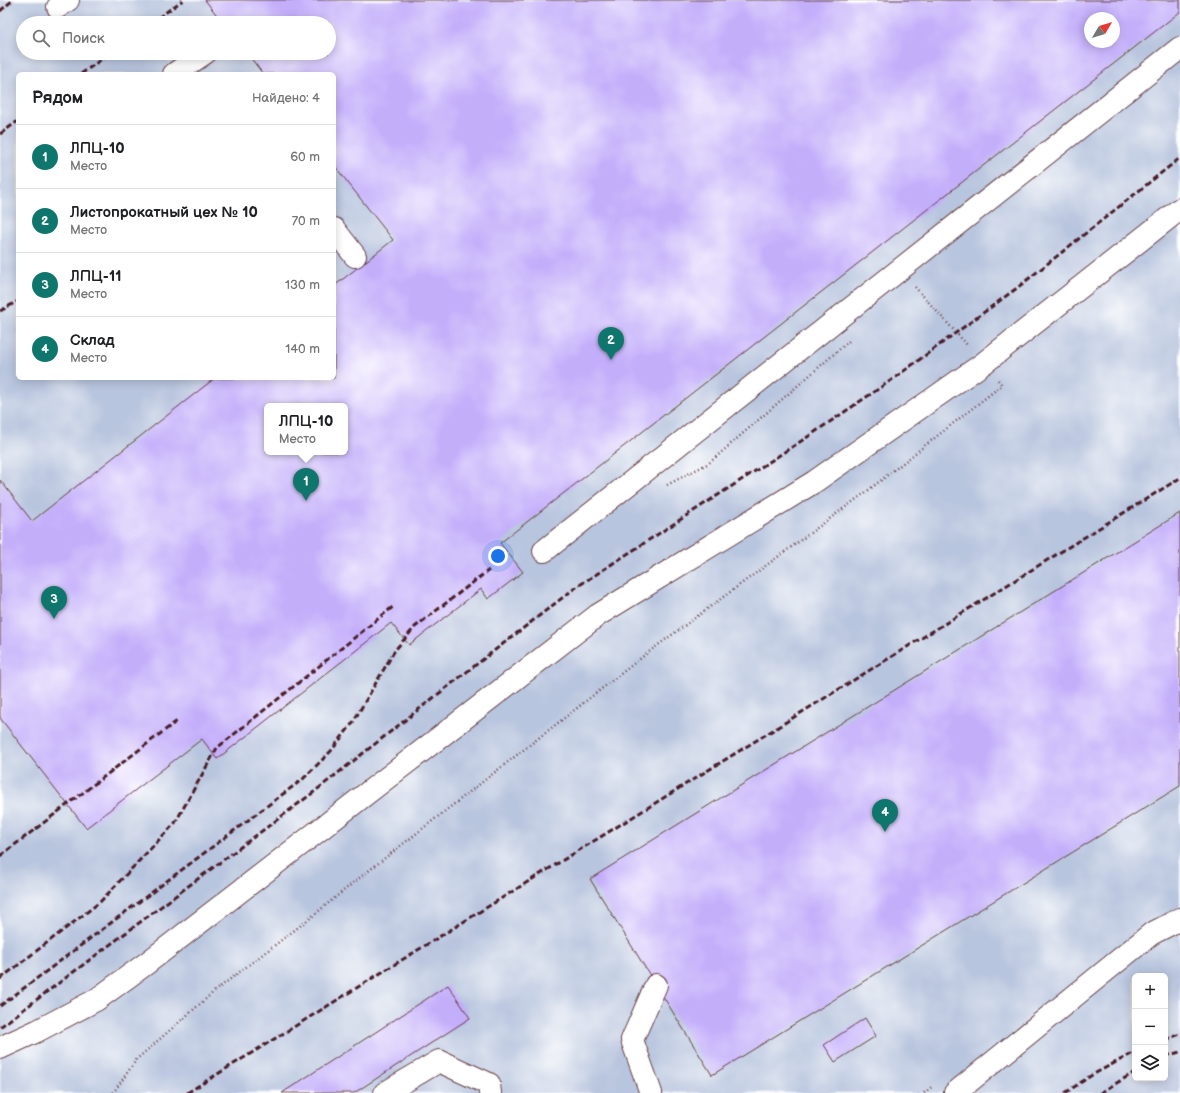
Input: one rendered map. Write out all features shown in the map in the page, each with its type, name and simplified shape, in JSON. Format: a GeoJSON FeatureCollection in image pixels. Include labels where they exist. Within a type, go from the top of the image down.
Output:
{"type":"FeatureCollection","features":[{"type":"Feature","properties":{"kind":"lane"},"geometry":{"type":"LineString","coordinates":[[544,551],[1180,48]]}},
{"type":"Feature","properties":{"kind":"lane"},"geometry":{"type":"LineString","coordinates":[[177,72],[195,60]]}},
{"type":"Feature","properties":{"kind":"lane"},"geometry":{"type":"LineString","coordinates":[[0,1048],[37,1031],[96,1000],[159,954],[598,615],[814,482],[984,363],[1180,209]]}},
{"type":"Feature","properties":{"kind":"lane"},"geometry":{"type":"LineString","coordinates":[[336,232],[355,256]]}},
{"type":"Feature","properties":{"kind":"lane"},"geometry":{"type":"LineString","coordinates":[[955,1093],[1151,934],[1180,919]]}},
{"type":"Feature","properties":{"kind":"lane"},"geometry":{"type":"LineString","coordinates":[[652,1093],[632,1040],[656,985]]}},
{"type":"Feature","properties":{"kind":"lane"},"geometry":{"type":"LineString","coordinates":[[385,1093],[439,1061],[489,1084],[490,1093]]}},
{"type":"Feature","properties":{"kind":"path"},"geometry":{"type":"LineString","coordinates":[[113,1093],[137,1059],[216,990],[309,919],[650,651],[866,492],[1002,385],[984,363],[954,333],[914,285]]}},
{"type":"Feature","properties":{"kind":"shaded area"},"geometry":{"type":"Polygon","coordinates":[[[0,0],[1180,0],[1180,1093],[0,1093],[0,0]]]}},
{"type":"Feature","properties":{"kind":"building"},"geometry":{"type":"Polygon","coordinates":[[[205,0],[1180,0],[1180,12],[500,543],[523,572],[488,599],[481,589],[409,645],[391,623],[217,759],[202,739],[86,828],[0,718],[0,480],[32,521],[212,380],[336,380],[336,284],[393,240],[336,168],[336,72],[261,72],[252,60],[336,60],[336,16],[218,16],[205,0]]]}},
{"type":"Feature","properties":{"kind":"building"},"geometry":{"type":"Polygon","coordinates":[[[1180,513],[1180,786],[712,1075],[590,879],[1180,513]]]}},
{"type":"Feature","properties":{"kind":"building"},"geometry":{"type":"Polygon","coordinates":[[[448,985],[470,1018],[354,1093],[282,1093],[448,985]]]}},
{"type":"Feature","properties":{"kind":"building"},"geometry":{"type":"Polygon","coordinates":[[[865,1018],[876,1036],[835,1062],[824,1045],[865,1018]]]}},
{"type":"Feature","properties":{"kind":"railway"},"geometry":{"type":"LineString","coordinates":[[0,11],[13,0]]}},
{"type":"Feature","properties":{"kind":"railway"},"geometry":{"type":"LineString","coordinates":[[161,16],[183,0]]}},
{"type":"Feature","properties":{"kind":"railway"},"geometry":{"type":"LineString","coordinates":[[84,72],[100,60]]}},
{"type":"Feature","properties":{"kind":"railway"},"geometry":{"type":"LineString","coordinates":[[0,134],[16,122]]}},
{"type":"Feature","properties":{"kind":"railway"},"geometry":{"type":"LineString","coordinates":[[0,1027],[314,792],[575,588],[809,436],[893,379],[1017,288],[1180,158]]}},
{"type":"Feature","properties":{"kind":"railway"},"geometry":{"type":"LineString","coordinates":[[0,311],[16,302]]}},
{"type":"Feature","properties":{"kind":"railway"},"geometry":{"type":"LineString","coordinates":[[187,1093],[1180,478]]}},
{"type":"Feature","properties":{"kind":"railway"},"geometry":{"type":"LineString","coordinates":[[0,1006],[303,779],[331,751],[352,724],[395,650],[415,627],[489,570]]}},
{"type":"Feature","properties":{"kind":"railway"},"geometry":{"type":"LineString","coordinates":[[0,979],[100,902],[175,823],[217,748],[394,606]]}},
{"type":"Feature","properties":{"kind":"railway"},"geometry":{"type":"LineString","coordinates":[[0,856],[177,721]]}},
{"type":"Feature","properties":{"kind":"railway"},"geometry":{"type":"LineString","coordinates":[[1168,1039],[1180,1034]]}},
{"type":"Feature","properties":{"kind":"railway"},"geometry":{"type":"LineString","coordinates":[[1168,1055],[1180,1052]]}},
{"type":"Feature","properties":{"kind":"railway"},"geometry":{"type":"LineString","coordinates":[[1065,1093],[1092,1075],[1132,1054]]}},
{"type":"Feature","properties":{"kind":"railway"},"geometry":{"type":"LineString","coordinates":[[1100,1093],[1132,1074]]}},
{"type":"Feature","properties":{"kind":"place","name":"Листопрокатный цех № 10"},"geometry":{"type":"Point","coordinates":[611,360]}},
{"type":"Feature","properties":{"kind":"place","name":"ЛПЦ-10"},"geometry":{"type":"Point","coordinates":[306,501]}},
{"type":"Feature","properties":{"kind":"place","name":"ЛПЦ-11"},"geometry":{"type":"Point","coordinates":[54,619]}},
{"type":"Feature","properties":{"kind":"place","name":"Склад"},"geometry":{"type":"Point","coordinates":[885,832]}}]}
